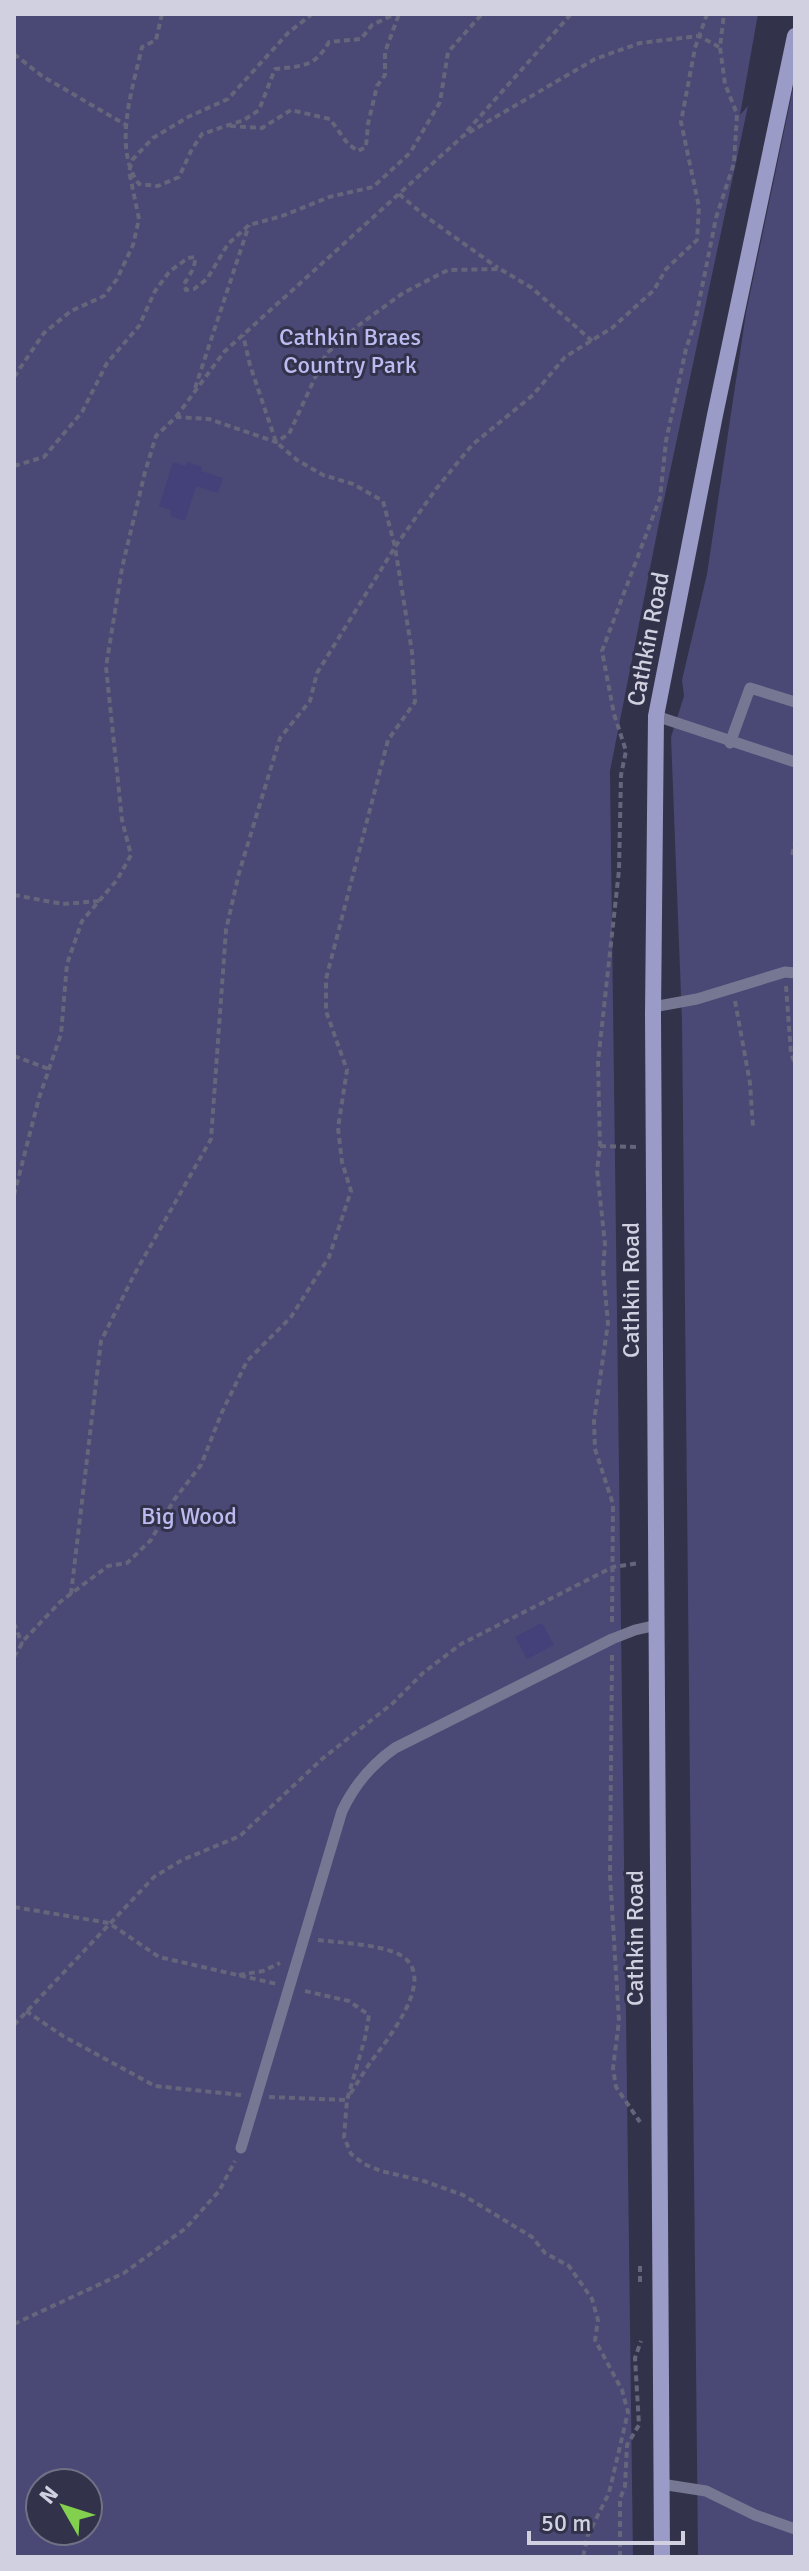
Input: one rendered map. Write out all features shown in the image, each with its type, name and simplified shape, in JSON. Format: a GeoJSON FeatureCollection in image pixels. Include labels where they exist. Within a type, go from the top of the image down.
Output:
{"type":"FeatureCollection","features":[{"type":"Feature","properties":{"kind":"main road","name":"Cathkin Road"},"geometry":{"type":"LineString","coordinates":[[662,2557],[653,1007],[656,716],[715,415],[795,36]]}},
{"type":"Feature","properties":{"kind":"lane"},"geometry":{"type":"LineString","coordinates":[[730,743],[750,688],[795,702]]}},
{"type":"Feature","properties":{"kind":"lane"},"geometry":{"type":"LineString","coordinates":[[656,716],[795,762]]}},
{"type":"Feature","properties":{"kind":"lane"},"geometry":{"type":"LineString","coordinates":[[653,1007],[697,999],[790,973]]}},
{"type":"Feature","properties":{"kind":"lane"},"geometry":{"type":"LineString","coordinates":[[241,2148],[342,1811],[354,1788],[370,1769],[395,1748],[612,1639],[657,1625]]}},
{"type":"Feature","properties":{"kind":"lane"},"geometry":{"type":"LineString","coordinates":[[661,2484],[706,2491],[755,2515],[795,2529]]}},
{"type":"Feature","properties":{"kind":"path"},"geometry":{"type":"LineString","coordinates":[[14,377],[44,333],[71,311],[104,296],[117,279],[133,245],[139,219],[129,171],[128,107],[142,47],[156,40],[162,14]]}},
{"type":"Feature","properties":{"kind":"path"},"geometry":{"type":"LineString","coordinates":[[129,171],[133,159],[153,138],[188,117],[228,99],[288,33],[312,14]]}},
{"type":"Feature","properties":{"kind":"path"},"geometry":{"type":"LineString","coordinates":[[129,171],[139,184],[158,186],[179,177],[202,134],[244,120],[259,110],[275,69],[301,67],[319,59],[329,42],[361,39],[372,25],[397,14]]}},
{"type":"Feature","properties":{"kind":"path"},"geometry":{"type":"LineString","coordinates":[[224,126],[262,128],[291,110],[330,119],[348,144],[358,151],[366,147],[368,124],[377,86],[385,75],[385,52],[397,14]]}},
{"type":"Feature","properties":{"kind":"path"},"geometry":{"type":"LineString","coordinates":[[14,466],[44,457],[82,412],[107,363],[139,326],[155,291],[170,271],[188,258],[195,257],[196,263],[184,284],[186,290],[194,289],[207,279],[228,244],[249,225],[282,216],[329,197],[373,187],[410,153],[440,102],[448,52],[482,14]]}},
{"type":"Feature","properties":{"kind":"path"},"geometry":{"type":"LineString","coordinates":[[14,1195],[61,1034],[67,964],[82,921],[117,880],[131,855],[122,820],[106,667],[122,568],[156,436],[176,417],[224,352],[463,136],[571,14]]}},
{"type":"Feature","properties":{"kind":"path"},"geometry":{"type":"LineString","coordinates":[[71,1594],[101,1341],[134,1275],[211,1139],[226,930],[239,873],[280,738],[310,701],[317,673],[395,547],[472,445],[533,395],[565,357],[612,328],[654,290],[666,269],[697,240],[699,207],[681,122],[699,36],[707,14]]}},
{"type":"Feature","properties":{"kind":"path"},"geometry":{"type":"LineString","coordinates":[[641,2122],[616,2087],[613,2068],[619,2021],[610,1876],[613,1504],[595,1449],[594,1421],[608,1323],[603,1270],[605,1244],[597,1170],[600,1146],[598,1062],[618,884],[621,775],[626,751],[614,714],[602,651],[660,498],[666,441],[686,349],[695,322],[716,218],[734,163],[737,114],[725,84],[720,47],[724,14]]}},
{"type":"Feature","properties":{"kind":"path"},"geometry":{"type":"LineString","coordinates":[[463,136],[595,59],[640,43],[699,36],[720,47]]}},
{"type":"Feature","properties":{"kind":"path"},"geometry":{"type":"LineString","coordinates":[[14,54],[42,76],[127,126]]}},
{"type":"Feature","properties":{"kind":"path"},"geometry":{"type":"LineString","coordinates":[[399,194],[425,216],[532,288],[592,341]]}},
{"type":"Feature","properties":{"kind":"path"},"geometry":{"type":"LineString","coordinates":[[193,394],[249,225]]}},
{"type":"Feature","properties":{"kind":"path"},"geometry":{"type":"LineString","coordinates":[[276,442],[289,434],[326,354],[359,325],[403,293],[448,270],[500,269]]}},
{"type":"Feature","properties":{"kind":"path"},"geometry":{"type":"LineString","coordinates":[[243,335],[276,442]]}},
{"type":"Feature","properties":{"kind":"path"},"geometry":{"type":"LineString","coordinates":[[14,1657],[60,1602],[108,1566],[127,1563],[151,1540],[174,1500],[201,1465],[247,1361],[291,1317],[329,1257],[351,1191],[342,1162],[338,1128],[347,1070],[326,1011],[326,979],[388,740],[415,702],[412,652],[395,547],[383,501],[353,484],[323,475],[297,460],[276,442],[209,419],[176,417]]}},
{"type":"Feature","properties":{"kind":"path"},"geometry":{"type":"LineString","coordinates":[[792,855],[795,843]]}},
{"type":"Feature","properties":{"kind":"path"},"geometry":{"type":"LineString","coordinates":[[14,895],[63,904],[99,901]]}},
{"type":"Feature","properties":{"kind":"path"},"geometry":{"type":"LineString","coordinates":[[790,973],[791,1054],[795,1063]]}},
{"type":"Feature","properties":{"kind":"path"},"geometry":{"type":"LineString","coordinates":[[732,987],[746,1059],[753,1127]]}},
{"type":"Feature","properties":{"kind":"path"},"geometry":{"type":"LineString","coordinates":[[14,1056],[49,1069]]}},
{"type":"Feature","properties":{"kind":"path"},"geometry":{"type":"LineString","coordinates":[[600,1146],[654,1147]]}},
{"type":"Feature","properties":{"kind":"path"},"geometry":{"type":"LineString","coordinates":[[14,2025],[154,1877],[182,1860],[240,1836],[322,1759],[461,1644],[613,1567],[657,1560]]}},
{"type":"Feature","properties":{"kind":"path"},"geometry":{"type":"LineString","coordinates":[[14,1623],[22,1644]]}},
{"type":"Feature","properties":{"kind":"path"},"geometry":{"type":"LineString","coordinates":[[14,1907],[109,1923],[159,1957],[349,2001],[369,2015],[347,2100],[344,2137],[351,2154],[381,2171],[424,2181],[463,2195],[532,2237],[545,2253],[569,2266],[592,2299],[598,2320],[595,2340],[622,2390],[628,2412],[609,2493],[588,2535],[583,2557]]}},
{"type":"Feature","properties":{"kind":"path"},"geometry":{"type":"LineString","coordinates":[[237,1975],[263,1971],[285,1961],[302,1945],[318,1939],[374,1948],[400,1955],[411,1963],[415,1980],[407,2008],[347,2100]]}},
{"type":"Feature","properties":{"kind":"path"},"geometry":{"type":"LineString","coordinates":[[26,2011],[63,2036],[155,2086],[257,2097],[347,2100]]}},
{"type":"Feature","properties":{"kind":"path"},"geometry":{"type":"LineString","coordinates":[[14,2324],[124,2273],[186,2228],[219,2191],[241,2148]]}},
{"type":"Feature","properties":{"kind":"path"},"geometry":{"type":"LineString","coordinates":[[641,2260],[641,2290]]}},
{"type":"Feature","properties":{"kind":"path"},"geometry":{"type":"LineString","coordinates":[[620,2557],[620,2499],[625,2486],[627,2445],[639,2425],[635,2358],[644,2334]]}},
{"type":"Feature","properties":{"kind":"green space","name":"Cathkin Braes Country Park"},"geometry":{"type":"Polygon","coordinates":[[[14,14],[758,14],[740,115],[748,106],[610,771],[633,2557],[14,2557],[14,14]]]}},
{"type":"Feature","properties":{"kind":"green space"},"geometry":{"type":"Polygon","coordinates":[[[795,79],[795,2557],[698,2557],[682,1021],[671,737],[684,696],[682,680],[707,574],[746,313],[795,79]]]}},
{"type":"Feature","properties":{"kind":"building"},"geometry":{"type":"Polygon","coordinates":[[[173,462],[186,466],[187,462],[202,467],[201,471],[223,478],[218,493],[196,486],[185,521],[170,516],[171,510],[159,506],[173,462]]]}},
{"type":"Feature","properties":{"kind":"building"},"geometry":{"type":"Polygon","coordinates":[[[542,1623],[554,1645],[527,1659],[515,1637],[542,1623]]]}},
{"type":"Feature","properties":{"kind":"park label","name":"Big Wood"},"geometry":{"type":"Point","coordinates":[189,1516]}}]}
